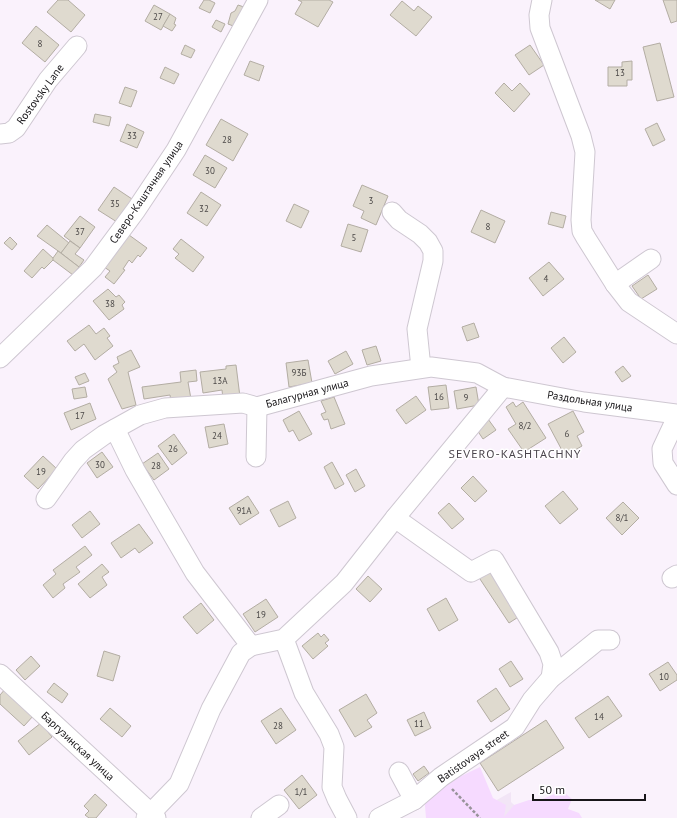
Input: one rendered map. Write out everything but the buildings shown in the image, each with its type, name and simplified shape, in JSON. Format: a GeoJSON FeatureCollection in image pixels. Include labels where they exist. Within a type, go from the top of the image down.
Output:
{"type":"FeatureCollection","features":[{"type":"Feature","properties":{"kind":"street","name":"Северо-Каштачная улица"},"geometry":{"type":"LineString","coordinates":[[0,358],[93,268],[136,210],[176,150],[258,0]]}},
{"type":"Feature","properties":{"kind":"street"},"geometry":{"type":"LineString","coordinates":[[542,0],[539,15],[540,28],[581,136],[585,152],[581,220],[582,231],[629,302],[677,334]]}},
{"type":"Feature","properties":{"kind":"street","name":"Rostovsky Lane"},"geometry":{"type":"LineString","coordinates":[[0,134],[9,133],[16,128],[48,80],[76,46]]}},
{"type":"Feature","properties":{"kind":"street"},"geometry":{"type":"LineString","coordinates":[[392,212],[399,220],[420,234],[428,242],[433,251],[433,261],[417,329],[421,368]]}},
{"type":"Feature","properties":{"kind":"street"},"geometry":{"type":"LineString","coordinates":[[616,284],[651,259]]}},
{"type":"Feature","properties":{"kind":"street","name":"Балагурная улица"},"geometry":{"type":"LineString","coordinates":[[46,498],[73,461],[83,450],[115,429],[140,416],[165,408],[243,403],[257,407],[371,376],[431,366],[477,373],[503,387]]}},
{"type":"Feature","properties":{"kind":"street"},"geometry":{"type":"LineString","coordinates":[[151,817],[179,784],[211,709],[241,653],[251,646],[284,639],[344,584],[395,518],[503,387]]}},
{"type":"Feature","properties":{"kind":"street","name":"Раздольная улица"},"geometry":{"type":"LineString","coordinates":[[503,387],[584,402],[677,414]]}},
{"type":"Feature","properties":{"kind":"street"},"geometry":{"type":"LineString","coordinates":[[256,457],[257,407]]}},
{"type":"Feature","properties":{"kind":"street"},"geometry":{"type":"LineString","coordinates":[[677,417],[662,449],[663,463],[677,485]]}},
{"type":"Feature","properties":{"kind":"street"},"geometry":{"type":"LineString","coordinates":[[115,429],[135,470],[195,573],[251,646]]}},
{"type":"Feature","properties":{"kind":"street"},"geometry":{"type":"LineString","coordinates":[[395,518],[470,572],[494,560],[549,652],[553,664],[551,678]]}},
{"type":"Feature","properties":{"kind":"street"},"geometry":{"type":"LineString","coordinates":[[284,639],[304,693],[329,734],[334,747],[332,787],[336,799],[347,818]]}},
{"type":"Feature","properties":{"kind":"street","name":"Batistovaya street"},"geometry":{"type":"LineString","coordinates":[[379,818],[414,800],[441,777],[515,727],[532,700],[551,678],[598,640],[610,640]]}},
{"type":"Feature","properties":{"kind":"street","name":"Баргузинская улица"},"geometry":{"type":"LineString","coordinates":[[0,674],[151,817]]}},
{"type":"Feature","properties":{"kind":"street"},"geometry":{"type":"LineString","coordinates":[[399,772],[414,800]]}},
{"type":"Feature","properties":{"kind":"street"},"geometry":{"type":"LineString","coordinates":[[261,818],[280,805]]}},
{"type":"Feature","properties":{"kind":"path"},"geometry":{"type":"LineString","coordinates":[[441,777],[480,818]]}},
{"type":"Feature","properties":{"kind":"shaded area"},"geometry":{"type":"Polygon","coordinates":[[[480,767],[493,798],[506,805],[504,817],[514,805],[529,800],[540,800],[557,793],[566,794],[572,799],[568,809],[579,813],[582,818],[426,818],[424,794],[480,767]]]}},
{"type":"Feature","properties":{"kind":"shaded area"},"geometry":{"type":"Polygon","coordinates":[[[511,792],[511,802],[528,818],[465,818],[511,792]]]}},
{"type":"Feature","properties":{"kind":"district","name":"SEVERO-KASHTACHNY"},"geometry":{"type":"Point","coordinates":[515,454]}}]}
